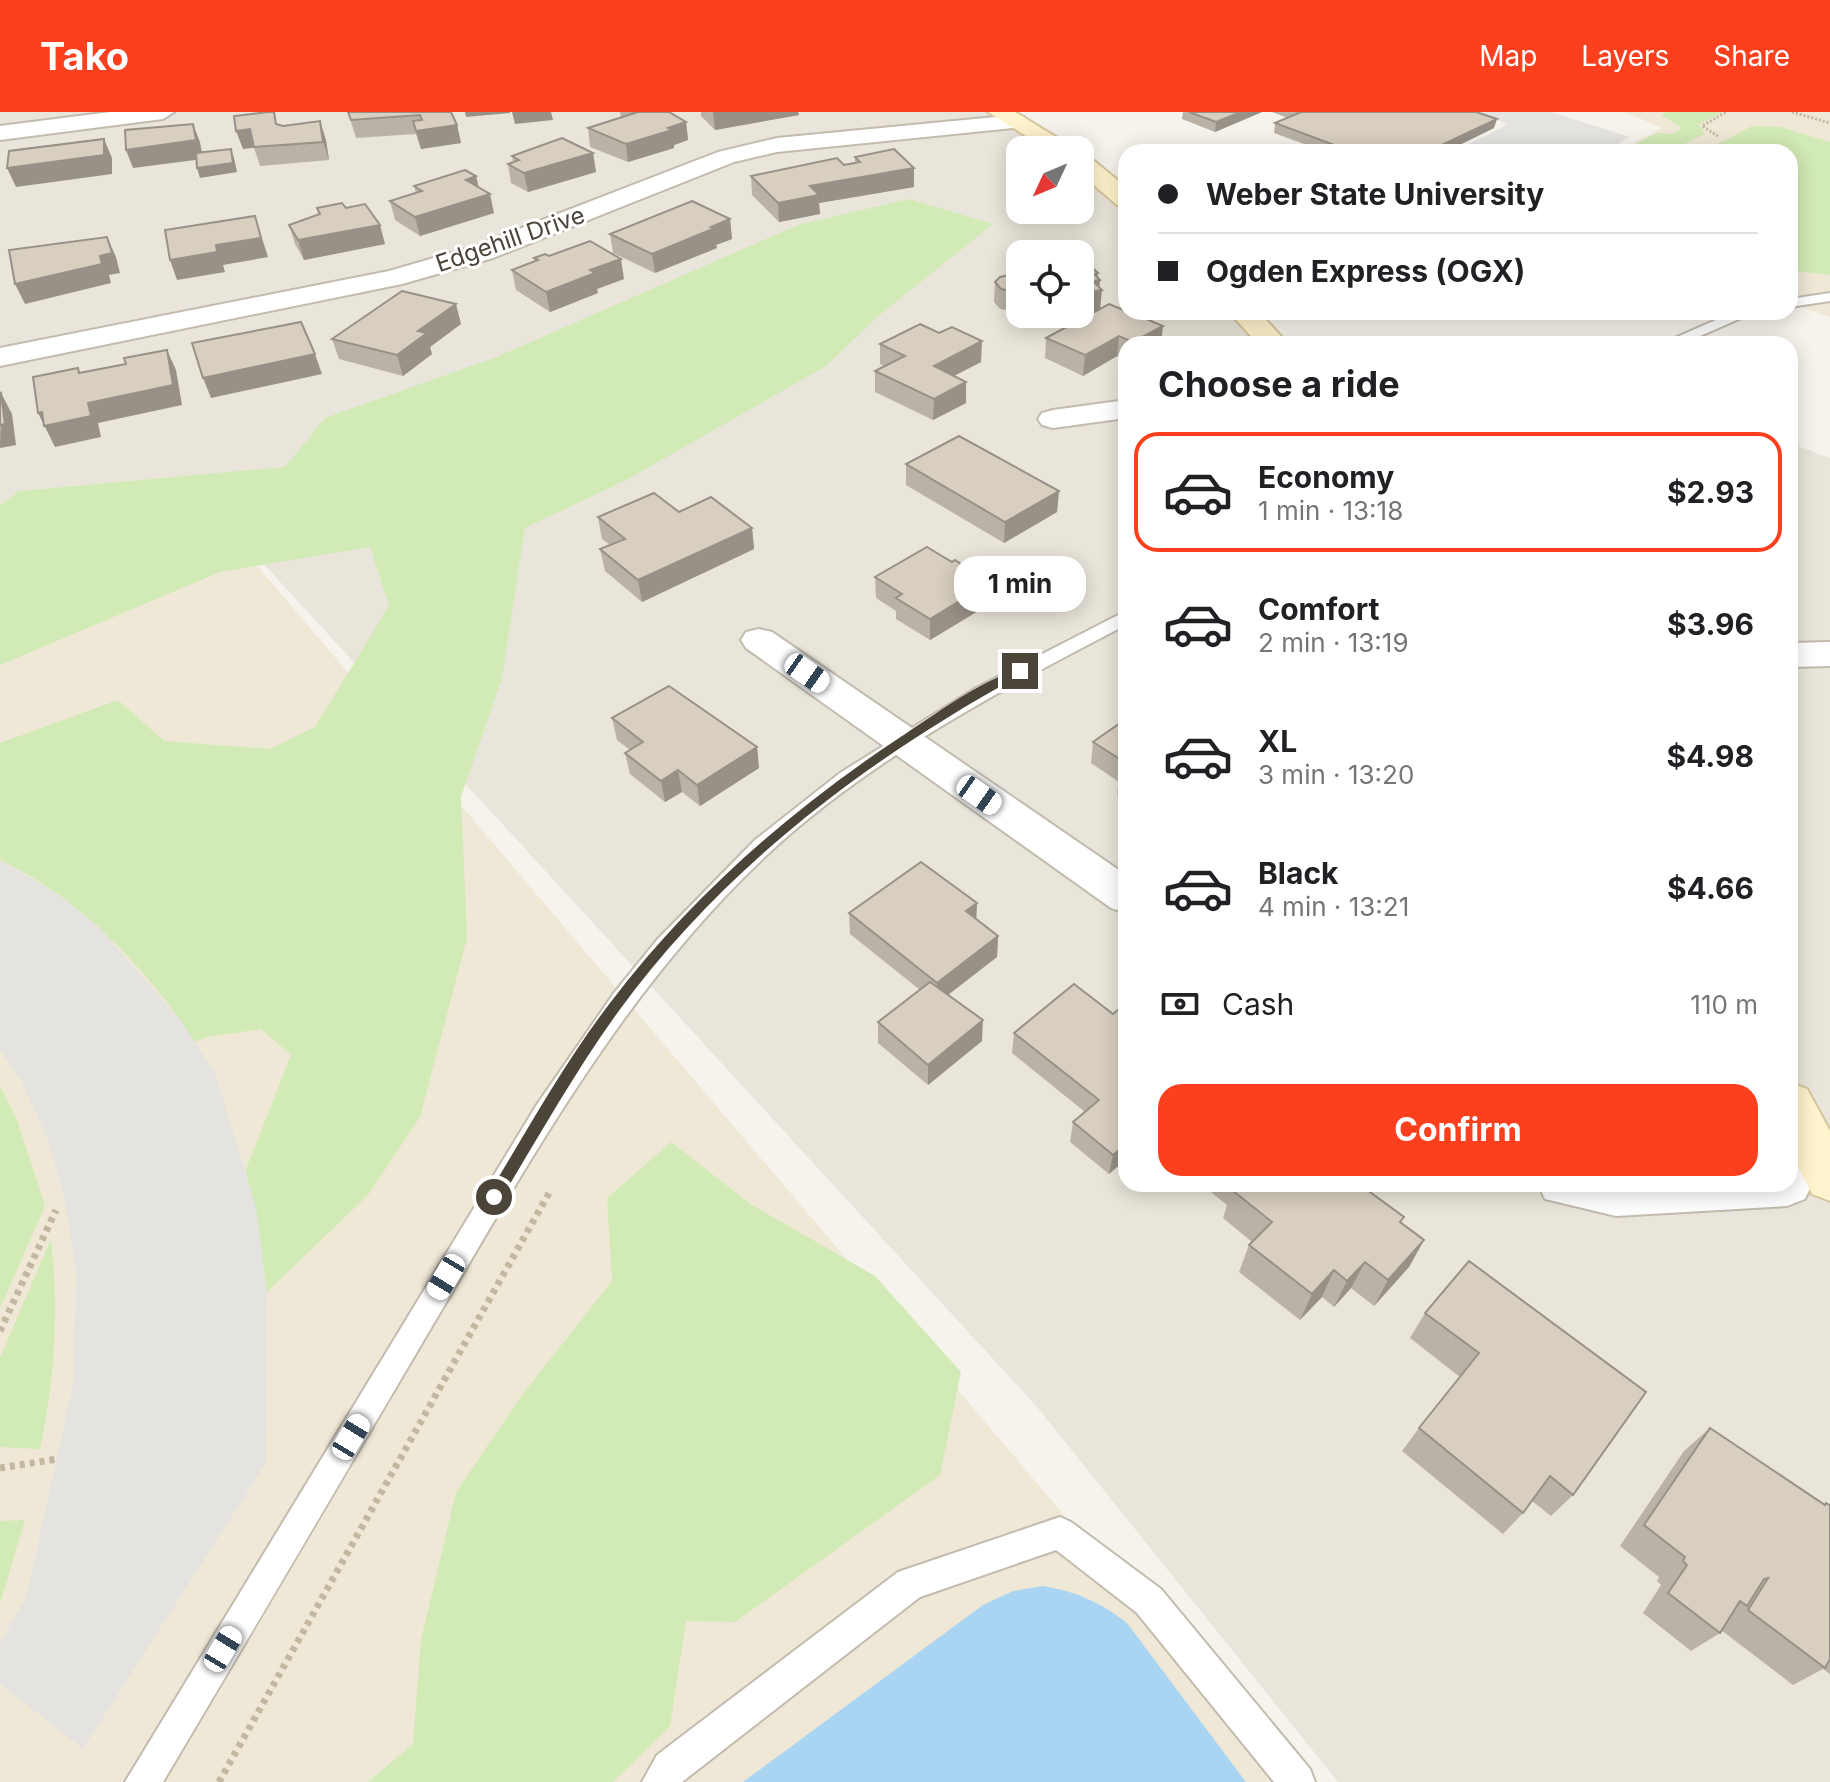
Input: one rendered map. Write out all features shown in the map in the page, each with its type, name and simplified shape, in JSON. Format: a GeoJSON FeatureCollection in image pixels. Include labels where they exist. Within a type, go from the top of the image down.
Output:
{"type":"FeatureCollection","features":[{"type":"Feature","properties":{"kind":"street"},"geometry":{"type":"LineString","coordinates":[[0,133],[150,113]]}},
{"type":"Feature","properties":{"kind":"street"},"geometry":{"type":"LineString","coordinates":[[1008,117],[1041,136]]}},
{"type":"Feature","properties":{"kind":"street","name":"Edgehill Drive"},"geometry":{"type":"LineString","coordinates":[[0,357],[393,278],[484,252],[726,157],[764,148],[1008,117]]}},
{"type":"Feature","properties":{"kind":"street"},"geometry":{"type":"LineString","coordinates":[[1094,173],[1118,193]]}},
{"type":"Feature","properties":{"kind":"street"},"geometry":{"type":"LineString","coordinates":[[1251,320],[1266,336]]}},
{"type":"Feature","properties":{"kind":"street"},"geometry":{"type":"LineString","coordinates":[[1053,419],[1118,410]]}},
{"type":"Feature","properties":{"kind":"street"},"geometry":{"type":"LineString","coordinates":[[759,640],[1118,891]]}},
{"type":"Feature","properties":{"kind":"street"},"geometry":{"type":"LineString","coordinates":[[1798,655],[1830,654]]}},
{"type":"Feature","properties":{"kind":"street"},"geometry":{"type":"LineString","coordinates":[[1798,1118],[1830,1180],[1798,1183]]}},
{"type":"Feature","properties":{"kind":"street"},"geometry":{"type":"LineString","coordinates":[[1605,1192],[1650,1192]]}},
{"type":"Feature","properties":{"kind":"lane"},"geometry":{"type":"LineString","coordinates":[[1798,302],[1830,297]]}},
{"type":"Feature","properties":{"kind":"lane"},"geometry":{"type":"LineString","coordinates":[[1688,336],[1728,320]]}},
{"type":"Feature","properties":{"kind":"lane"},"geometry":{"type":"LineString","coordinates":[[143,1782],[574,1064],[616,1005],[689,919],[761,847],[844,780],[971,697],[1118,621]]}},
{"type":"Feature","properties":{"kind":"lane"},"geometry":{"type":"LineString","coordinates":[[660,1782],[670,1768],[910,1584],[1060,1533],[1149,1601],[1297,1782]]}},
{"type":"Feature","properties":{"kind":"path"},"geometry":{"type":"LineString","coordinates":[[1718,136],[1702,126],[1726,112]]}},
{"type":"Feature","properties":{"kind":"path"},"geometry":{"type":"LineString","coordinates":[[1792,112],[1830,123]]}},
{"type":"Feature","properties":{"kind":"path"},"geometry":{"type":"LineString","coordinates":[[219,1782],[556,1182]]}},
{"type":"Feature","properties":{"kind":"path"},"geometry":{"type":"LineString","coordinates":[[0,1331],[56,1210]]}},
{"type":"Feature","properties":{"kind":"path"},"geometry":{"type":"LineString","coordinates":[[0,1468],[58,1459]]}},
{"type":"Feature","properties":{"kind":"shaded area"},"geometry":{"type":"Polygon","coordinates":[[[0,112],[990,112],[1030,136],[1006,136],[1006,224],[1094,224],[1094,181],[1118,201],[1118,320],[1251,320],[1266,336],[1118,336],[1118,1192],[1798,1192],[1798,446],[1830,458],[1830,1782],[1338,1782],[1037,1407],[183,476],[19,491],[0,505],[0,112]]]}},
{"type":"Feature","properties":{"kind":"shaded area"},"geometry":{"type":"Polygon","coordinates":[[[1474,112],[1551,112],[1630,137],[1617,144],[1469,144],[1508,124],[1474,112]]]}},
{"type":"Feature","properties":{"kind":"shaded area"},"geometry":{"type":"Polygon","coordinates":[[[1625,112],[1830,112],[1830,317],[1798,306],[1798,144],[1632,144],[1662,128],[1625,112]]]}},
{"type":"Feature","properties":{"kind":"shaded area"},"geometry":{"type":"Polygon","coordinates":[[[181,476],[1291,1782],[0,1782],[0,505],[19,491],[181,476]]]}},
{"type":"Feature","properties":{"kind":"shaded area"},"geometry":{"type":"Polygon","coordinates":[[[0,860],[58,894],[98,926],[181,1021],[215,1073],[256,1207],[267,1292],[266,1463],[83,1749],[0,1684],[0,1643],[26,1598],[74,1380],[76,1270],[64,1197],[49,1142],[22,1082],[0,1050],[0,860]]]}},
{"type":"Feature","properties":{"kind":"green space"},"geometry":{"type":"Polygon","coordinates":[[[1666,112],[1722,112],[1699,124],[1704,134],[1685,144],[1636,144],[1657,133],[1671,134],[1683,128],[1661,115],[1666,112]]]}},
{"type":"Feature","properties":{"kind":"green space"},"geometry":{"type":"Polygon","coordinates":[[[1752,126],[1781,127],[1830,142],[1830,275],[1798,271],[1798,144],[1718,144],[1752,126]]]}},
{"type":"Feature","properties":{"kind":"green space"},"geometry":{"type":"Polygon","coordinates":[[[909,199],[993,224],[877,317],[826,366],[628,479],[525,528],[502,678],[461,797],[467,938],[420,1117],[368,1195],[267,1292],[246,1169],[291,1055],[261,1029],[194,1042],[156,988],[109,938],[57,894],[0,860],[0,743],[118,700],[164,741],[270,749],[315,727],[389,606],[370,547],[220,572],[0,665],[0,505],[19,491],[285,467],[325,418],[494,358],[798,225],[909,199]]]}},
{"type":"Feature","properties":{"kind":"green space"},"geometry":{"type":"Polygon","coordinates":[[[0,1086],[17,1120],[45,1206],[0,1308],[0,1086]]]}},
{"type":"Feature","properties":{"kind":"green space"},"geometry":{"type":"Polygon","coordinates":[[[671,1142],[752,1205],[875,1276],[961,1372],[940,1475],[735,1622],[686,1621],[670,1726],[613,1782],[368,1782],[413,1744],[421,1640],[456,1492],[522,1395],[612,1281],[607,1198],[671,1142]]]}},
{"type":"Feature","properties":{"kind":"green space"},"geometry":{"type":"Polygon","coordinates":[[[51,1239],[55,1293],[54,1344],[40,1449],[0,1447],[0,1358],[51,1239]]]}},
{"type":"Feature","properties":{"kind":"green space"},"geometry":{"type":"Polygon","coordinates":[[[25,1520],[0,1603],[0,1521],[25,1520]]]}},
{"type":"Feature","properties":{"kind":"water"},"geometry":{"type":"Polygon","coordinates":[[[1043,1586],[1088,1599],[1127,1623],[1246,1782],[743,1782],[983,1605],[1013,1591],[1043,1586]]]}},
{"type":"Feature","properties":{"kind":"building"},"geometry":{"type":"Polygon","coordinates":[[[274,112],[276,124],[283,126],[320,121],[323,142],[254,147],[250,129],[236,131],[234,116],[274,112]]]}},
{"type":"Feature","properties":{"kind":"building"},"geometry":{"type":"Polygon","coordinates":[[[348,112],[451,112],[457,125],[416,131],[413,121],[422,120],[420,115],[351,120],[348,112]]]}},
{"type":"Feature","properties":{"kind":"building"},"geometry":{"type":"Polygon","coordinates":[[[632,112],[669,112],[686,122],[668,128],[672,130],[626,144],[588,128],[635,113],[632,112]]]}},
{"type":"Feature","properties":{"kind":"building"},"geometry":{"type":"Polygon","coordinates":[[[1189,112],[1241,112],[1216,122],[1189,112]]]}},
{"type":"Feature","properties":{"kind":"building"},"geometry":{"type":"Polygon","coordinates":[[[1301,112],[1476,112],[1497,119],[1444,144],[1331,144],[1275,123],[1301,112]]]}},
{"type":"Feature","properties":{"kind":"building"},"geometry":{"type":"Polygon","coordinates":[[[193,124],[196,140],[126,150],[125,130],[193,124]]]}},
{"type":"Feature","properties":{"kind":"building"},"geometry":{"type":"Polygon","coordinates":[[[562,138],[593,153],[524,173],[508,164],[519,160],[512,156],[562,138]]]}},
{"type":"Feature","properties":{"kind":"building"},"geometry":{"type":"Polygon","coordinates":[[[104,139],[104,155],[7,168],[9,151],[104,139]]]}},
{"type":"Feature","properties":{"kind":"building"},"geometry":{"type":"Polygon","coordinates":[[[231,149],[233,163],[197,168],[196,153],[231,149]]]}},
{"type":"Feature","properties":{"kind":"building"},"geometry":{"type":"Polygon","coordinates":[[[894,149],[914,168],[810,186],[819,195],[778,203],[751,176],[837,158],[844,165],[860,162],[855,157],[894,149]]]}},
{"type":"Feature","properties":{"kind":"building"},"geometry":{"type":"Polygon","coordinates":[[[465,170],[476,176],[466,180],[490,194],[415,217],[390,201],[422,191],[414,186],[465,170]]]}},
{"type":"Feature","properties":{"kind":"building"},"geometry":{"type":"Polygon","coordinates":[[[692,201],[730,219],[652,254],[610,234],[692,201]]]}},
{"type":"Feature","properties":{"kind":"building"},"geometry":{"type":"Polygon","coordinates":[[[342,203],[346,208],[365,204],[380,225],[298,240],[289,225],[320,214],[317,208],[342,203]]]}},
{"type":"Feature","properties":{"kind":"building"},"geometry":{"type":"Polygon","coordinates":[[[255,216],[261,238],[216,245],[217,252],[170,260],[165,230],[255,216]]]}},
{"type":"Feature","properties":{"kind":"building"},"geometry":{"type":"Polygon","coordinates":[[[107,237],[112,253],[100,256],[102,264],[15,284],[9,250],[107,237]]]}},
{"type":"Feature","properties":{"kind":"building"},"geometry":{"type":"Polygon","coordinates":[[[590,241],[621,259],[590,270],[595,273],[546,292],[512,270],[538,260],[534,258],[545,254],[549,256],[590,241]]]}},
{"type":"Feature","properties":{"kind":"building"},"geometry":{"type":"Polygon","coordinates":[[[1006,276],[1006,290],[995,282],[1006,276]]]}},
{"type":"Feature","properties":{"kind":"building"},"geometry":{"type":"Polygon","coordinates":[[[402,291],[456,304],[418,331],[427,333],[397,355],[332,339],[402,291]]]}},
{"type":"Feature","properties":{"kind":"building"},"geometry":{"type":"Polygon","coordinates":[[[1109,304],[1118,308],[1118,320],[1149,320],[1163,326],[1144,336],[1118,336],[1085,355],[1046,338],[1065,328],[1094,328],[1094,312],[1109,304]]]}},
{"type":"Feature","properties":{"kind":"building"},"geometry":{"type":"Polygon","coordinates":[[[301,322],[315,354],[203,378],[192,343],[301,322]]]}},
{"type":"Feature","properties":{"kind":"building"},"geometry":{"type":"Polygon","coordinates":[[[920,324],[939,333],[952,327],[982,341],[934,366],[966,382],[934,399],[875,371],[905,356],[880,344],[920,324]]]}},
{"type":"Feature","properties":{"kind":"building"},"geometry":{"type":"Polygon","coordinates":[[[167,350],[173,385],[88,403],[91,416],[44,426],[42,412],[38,413],[33,377],[78,368],[79,373],[126,364],[124,358],[167,350]]]}},
{"type":"Feature","properties":{"kind":"building"},"geometry":{"type":"Polygon","coordinates":[[[0,394],[5,424],[0,425],[0,394]]]}},
{"type":"Feature","properties":{"kind":"building"},"geometry":{"type":"Polygon","coordinates":[[[959,436],[1059,491],[1005,522],[906,464],[959,436]]]}},
{"type":"Feature","properties":{"kind":"building"},"geometry":{"type":"Polygon","coordinates":[[[654,493],[679,512],[711,497],[752,528],[638,580],[600,549],[625,539],[598,517],[654,493]]]}},
{"type":"Feature","properties":{"kind":"building"},"geometry":{"type":"Polygon","coordinates":[[[927,547],[952,562],[955,560],[989,583],[930,619],[896,598],[902,594],[875,577],[927,547]]]}},
{"type":"Feature","properties":{"kind":"building"},"geometry":{"type":"Polygon","coordinates":[[[669,686],[757,747],[697,785],[678,770],[661,781],[625,753],[643,742],[612,718],[669,686]]]}},
{"type":"Feature","properties":{"kind":"building"},"geometry":{"type":"Polygon","coordinates":[[[1118,725],[1118,758],[1093,742],[1118,725]]]}},
{"type":"Feature","properties":{"kind":"building"},"geometry":{"type":"Polygon","coordinates":[[[921,862],[977,903],[966,911],[998,936],[937,983],[849,913],[921,862]]]}},
{"type":"Feature","properties":{"kind":"building"},"geometry":{"type":"Polygon","coordinates":[[[930,982],[983,1020],[928,1065],[878,1022],[930,982]]]}},
{"type":"Feature","properties":{"kind":"building"},"geometry":{"type":"Polygon","coordinates":[[[1074,984],[1113,1014],[1118,1010],[1118,1151],[1113,1155],[1073,1122],[1099,1100],[1014,1033],[1074,984]]]}},
{"type":"Feature","properties":{"kind":"building"},"geometry":{"type":"Polygon","coordinates":[[[1234,1192],[1370,1192],[1404,1217],[1400,1222],[1424,1240],[1388,1280],[1365,1262],[1347,1281],[1334,1270],[1312,1294],[1249,1245],[1272,1222],[1234,1192]]]}},
{"type":"Feature","properties":{"kind":"building"},"geometry":{"type":"Polygon","coordinates":[[[1469,1261],[1646,1392],[1573,1495],[1550,1476],[1523,1513],[1419,1428],[1479,1353],[1425,1313],[1469,1261]]]}},
{"type":"Feature","properties":{"kind":"building"},"geometry":{"type":"Polygon","coordinates":[[[1710,1428],[1825,1505],[1830,1505],[1830,1659],[1825,1668],[1748,1610],[1768,1578],[1764,1579],[1747,1606],[1740,1601],[1720,1633],[1668,1593],[1687,1565],[1683,1561],[1685,1557],[1644,1525],[1710,1428]]]}},
{"type":"Feature","properties":{"kind":"route"},"geometry":{"type":"LineString","coordinates":[[494,1197],[574,1064],[616,1005],[658,952],[709,897],[761,847],[844,780],[959,704],[1020,671]]}}]}
